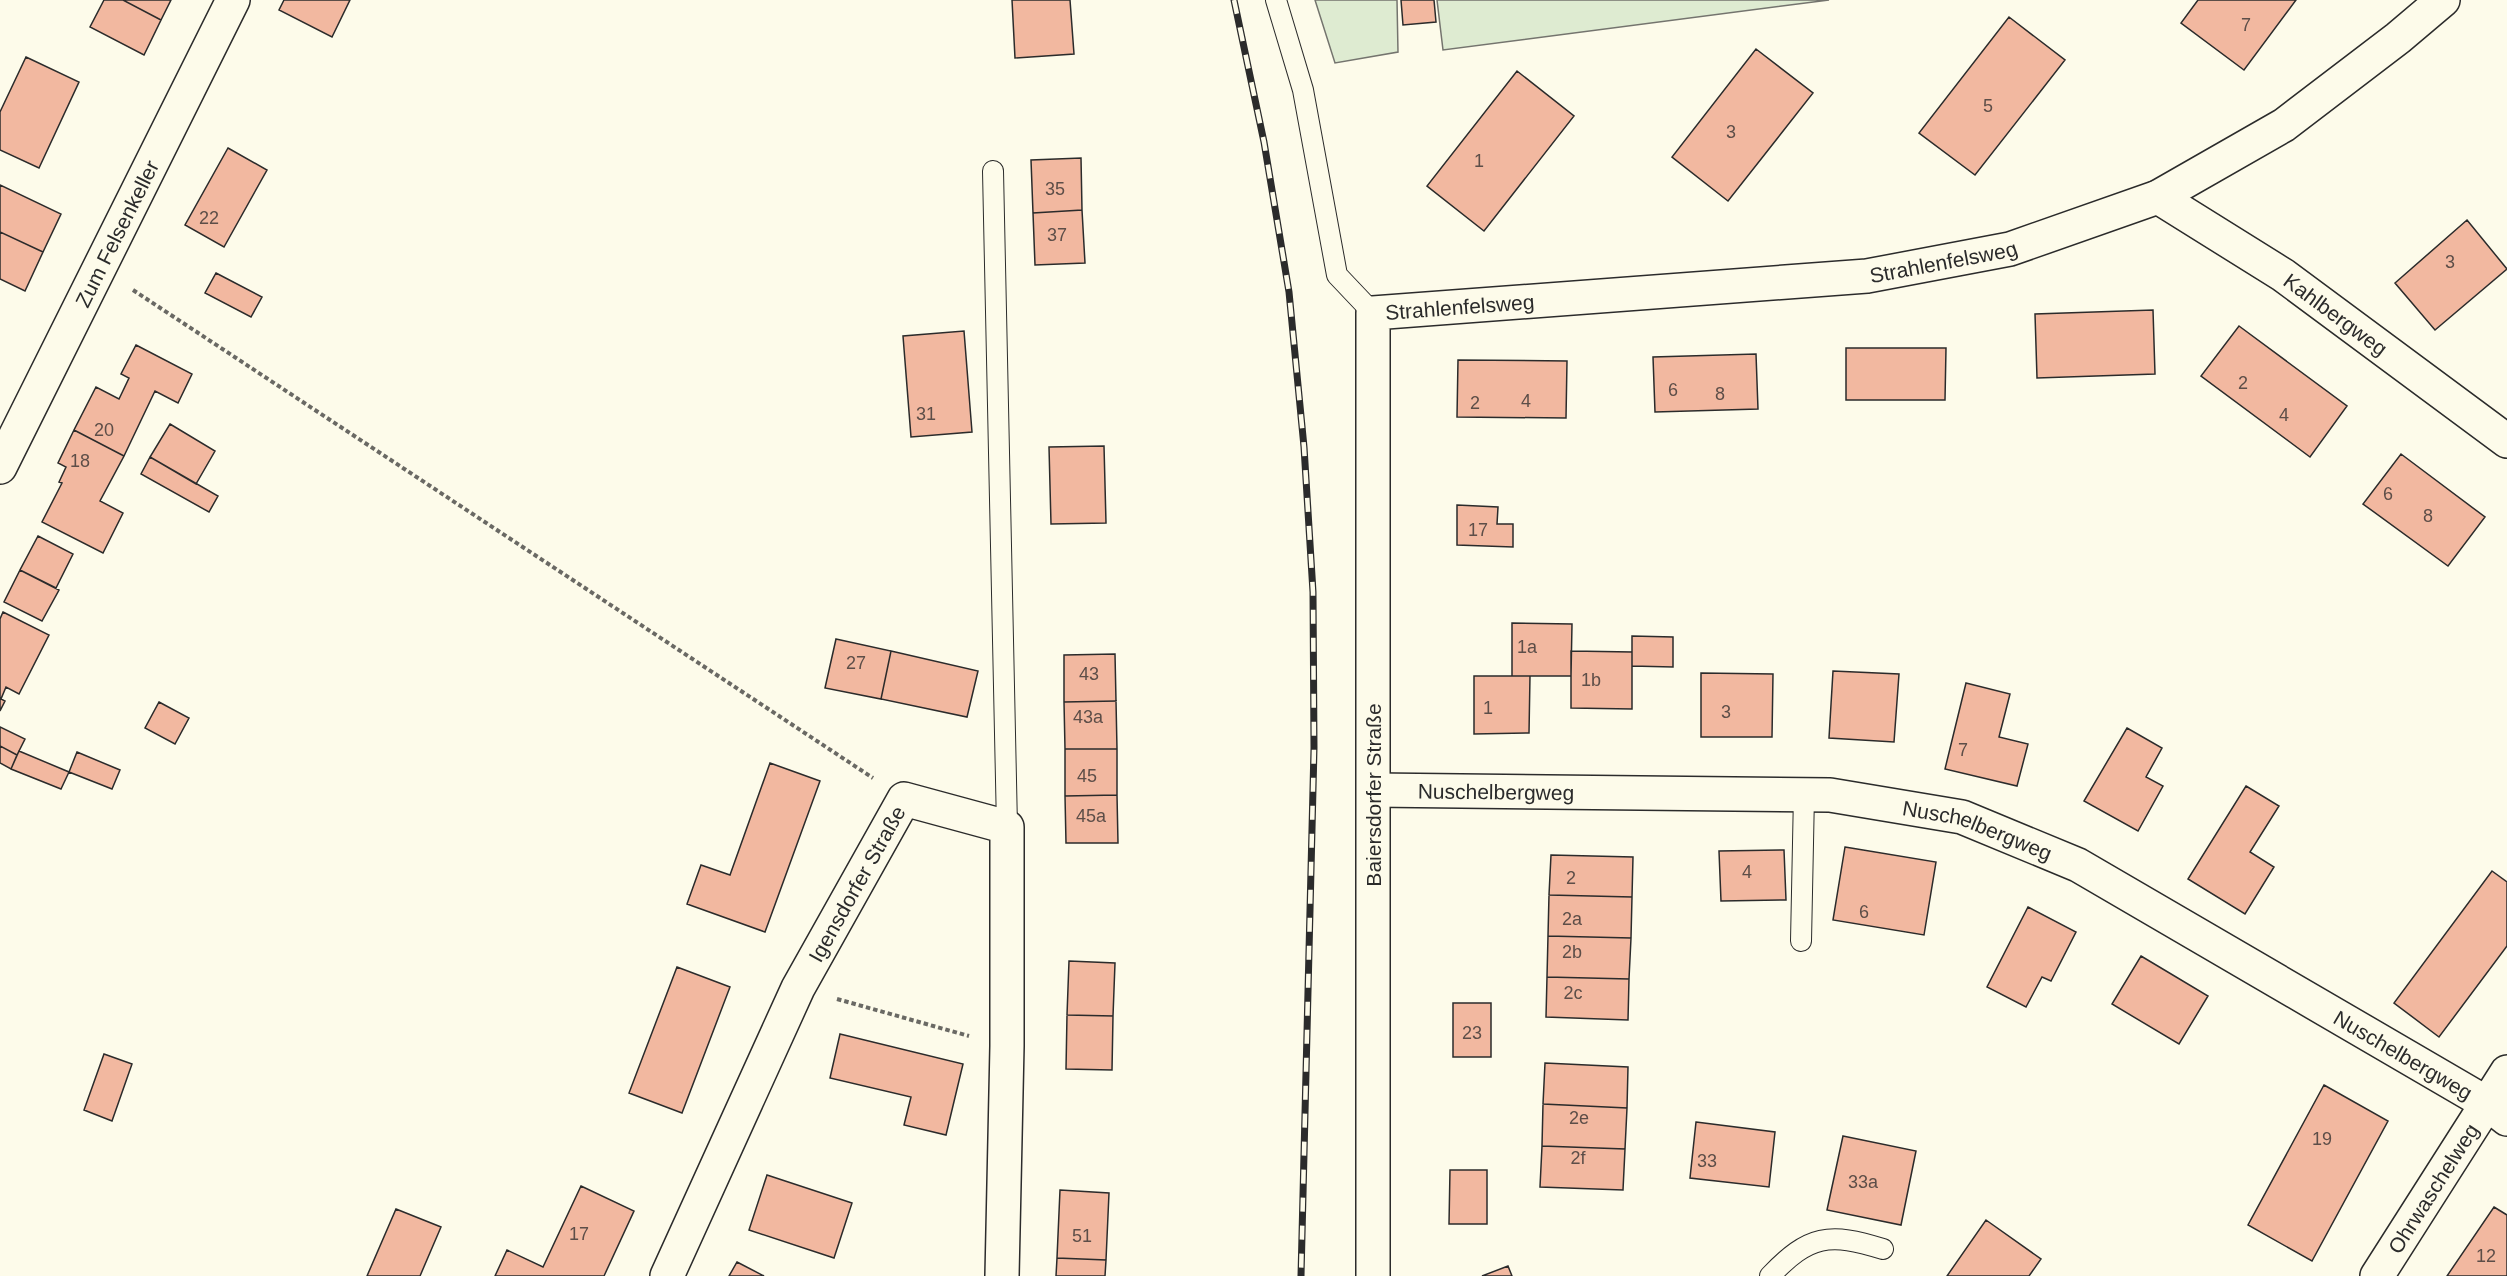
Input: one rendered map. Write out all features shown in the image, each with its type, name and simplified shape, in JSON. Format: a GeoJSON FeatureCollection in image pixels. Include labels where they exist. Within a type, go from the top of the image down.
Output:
{"type":"FeatureCollection","features":[{"type":"Feature","properties":{"kind":"street","name":"Zum Felsenkeller"},"geometry":{"type":"LineString","coordinates":[[0,467],[232,0]]}},
{"type":"Feature","properties":{"kind":"street","name":"Strahlenfelsweg"},"geometry":{"type":"LineString","coordinates":[[1373,313],[1867,276],[2010,249],[2158,197],[2284,125],[2398,38],[2443,0]]}},
{"type":"Feature","properties":{"kind":"street","name":"Kahlbergweg"},"geometry":{"type":"LineString","coordinates":[[2158,197],[2283,275],[2507,441]]}},
{"type":"Feature","properties":{"kind":"street","name":"Baiersdorfer Straße"},"geometry":{"type":"LineString","coordinates":[[1373,313],[1373,1276]]}},
{"type":"Feature","properties":{"kind":"street","name":"Nuschelbergweg"},"geometry":{"type":"LineString","coordinates":[[1374,790],[1830,795],[1962,817],[2078,865],[2498,1111]]}},
{"type":"Feature","properties":{"kind":"street","name":"Igensdorfer Straße"},"geometry":{"type":"LineString","coordinates":[[667,1276],[798,988],[904,799],[1007,827]]}},
{"type":"Feature","properties":{"kind":"street"},"geometry":{"type":"LineString","coordinates":[[1002,1276],[1007,1046],[1007,827]]}},
{"type":"Feature","properties":{"kind":"street","name":"Ohrwaschelweg"},"geometry":{"type":"LineString","coordinates":[[2378,1276],[2498,1111],[2507,1072]]}},
{"type":"Feature","properties":{"kind":"lane"},"geometry":{"type":"LineString","coordinates":[[1276,0],[1302,90],[1337,275],[1373,313]]}},
{"type":"Feature","properties":{"kind":"lane"},"geometry":{"type":"LineString","coordinates":[[993,171],[1007,827]]}},
{"type":"Feature","properties":{"kind":"lane"},"geometry":{"type":"LineString","coordinates":[[1801,941],[1804,794]]}},
{"type":"Feature","properties":{"kind":"lane"},"geometry":{"type":"LineString","coordinates":[[1770,1276],[1786,1258],[1812,1242],[1850,1239],[1883,1250]]}},
{"type":"Feature","properties":{"kind":"path"},"geometry":{"type":"LineString","coordinates":[[99,268],[904,799]]}},
{"type":"Feature","properties":{"kind":"path"},"geometry":{"type":"LineString","coordinates":[[798,988],[1007,1046]]}},
{"type":"Feature","properties":{"kind":"green space"},"geometry":{"type":"Polygon","coordinates":[[[1315,0],[1397,0],[1398,52],[1335,63],[1315,0]]]}},
{"type":"Feature","properties":{"kind":"green space"},"geometry":{"type":"Polygon","coordinates":[[[1437,0],[1829,0],[1443,50],[1437,0]]]}},
{"type":"Feature","properties":{"kind":"building"},"geometry":{"type":"Polygon","coordinates":[[[104,0],[123,0],[161,20],[144,55],[90,27],[104,0]]]}},
{"type":"Feature","properties":{"kind":"building"},"geometry":{"type":"Polygon","coordinates":[[[123,0],[171,0],[161,20],[123,0]]]}},
{"type":"Feature","properties":{"kind":"building"},"geometry":{"type":"Polygon","coordinates":[[[284,0],[350,0],[332,37],[279,10],[284,0]]]}},
{"type":"Feature","properties":{"kind":"building"},"geometry":{"type":"Polygon","coordinates":[[[1012,0],[1070,0],[1074,54],[1015,58],[1012,0]]]}},
{"type":"Feature","properties":{"kind":"building"},"geometry":{"type":"Polygon","coordinates":[[[1401,0],[1434,0],[1436,22],[1403,25],[1401,0]]]}},
{"type":"Feature","properties":{"kind":"building"},"geometry":{"type":"Polygon","coordinates":[[[2198,0],[2296,0],[2244,70],[2181,23],[2198,0]]]}},
{"type":"Feature","properties":{"kind":"building"},"geometry":{"type":"Polygon","coordinates":[[[2009,17],[2065,60],[1975,175],[1919,133],[2009,17]]]}},
{"type":"Feature","properties":{"kind":"building"},"geometry":{"type":"Polygon","coordinates":[[[1756,49],[1813,93],[1728,201],[1672,157],[1756,49]]]}},
{"type":"Feature","properties":{"kind":"building"},"geometry":{"type":"Polygon","coordinates":[[[26,57],[79,82],[39,168],[0,150],[0,112],[26,57]]]}},
{"type":"Feature","properties":{"kind":"building"},"geometry":{"type":"Polygon","coordinates":[[[1517,71],[1574,116],[1484,231],[1427,186],[1517,71]]]}},
{"type":"Feature","properties":{"kind":"building"},"geometry":{"type":"Polygon","coordinates":[[[228,148],[267,170],[224,247],[185,225],[228,148]]]}},
{"type":"Feature","properties":{"kind":"building"},"geometry":{"type":"Polygon","coordinates":[[[1081,158],[1082,210],[1033,213],[1031,160],[1081,158]]]}},
{"type":"Feature","properties":{"kind":"building"},"geometry":{"type":"Polygon","coordinates":[[[0,185],[61,214],[43,252],[0,232],[0,185]]]}},
{"type":"Feature","properties":{"kind":"building"},"geometry":{"type":"Polygon","coordinates":[[[1082,210],[1085,263],[1035,265],[1033,213],[1082,210]]]}},
{"type":"Feature","properties":{"kind":"building"},"geometry":{"type":"Polygon","coordinates":[[[2467,220],[2507,269],[2435,330],[2395,283],[2467,220]]]}},
{"type":"Feature","properties":{"kind":"building"},"geometry":{"type":"Polygon","coordinates":[[[0,232],[43,252],[25,291],[0,279],[0,232]]]}},
{"type":"Feature","properties":{"kind":"building"},"geometry":{"type":"Polygon","coordinates":[[[216,273],[262,297],[251,317],[205,293],[216,273]]]}},
{"type":"Feature","properties":{"kind":"building"},"geometry":{"type":"Polygon","coordinates":[[[2153,310],[2155,374],[2037,378],[2035,314],[2153,310]]]}},
{"type":"Feature","properties":{"kind":"building"},"geometry":{"type":"Polygon","coordinates":[[[2239,326],[2347,406],[2310,457],[2201,376],[2239,326]]]}},
{"type":"Feature","properties":{"kind":"building"},"geometry":{"type":"Polygon","coordinates":[[[964,331],[972,432],[911,437],[903,336],[964,331]]]}},
{"type":"Feature","properties":{"kind":"building"},"geometry":{"type":"Polygon","coordinates":[[[136,345],[192,374],[178,403],[155,391],[124,456],[74,430],[96,387],[119,399],[129,378],[121,374],[136,345]]]}},
{"type":"Feature","properties":{"kind":"building"},"geometry":{"type":"Polygon","coordinates":[[[1846,348],[1946,348],[1945,400],[1846,400],[1846,348]]]}},
{"type":"Feature","properties":{"kind":"building"},"geometry":{"type":"Polygon","coordinates":[[[1756,354],[1758,409],[1655,412],[1653,357],[1756,354]]]}},
{"type":"Feature","properties":{"kind":"building"},"geometry":{"type":"Polygon","coordinates":[[[1458,360],[1567,361],[1566,418],[1457,417],[1458,360]]]}},
{"type":"Feature","properties":{"kind":"building"},"geometry":{"type":"Polygon","coordinates":[[[170,424],[215,451],[196,484],[150,457],[170,424]]]}},
{"type":"Feature","properties":{"kind":"building"},"geometry":{"type":"Polygon","coordinates":[[[74,430],[124,456],[100,501],[123,513],[103,553],[42,522],[62,483],[59,482],[66,467],[58,463],[74,430]]]}},
{"type":"Feature","properties":{"kind":"building"},"geometry":{"type":"Polygon","coordinates":[[[1104,446],[1106,523],[1051,524],[1049,447],[1104,446]]]}},
{"type":"Feature","properties":{"kind":"building"},"geometry":{"type":"Polygon","coordinates":[[[2401,454],[2485,517],[2448,566],[2363,504],[2401,454]]]}},
{"type":"Feature","properties":{"kind":"building"},"geometry":{"type":"Polygon","coordinates":[[[150,457],[218,496],[209,512],[141,474],[150,457]]]}},
{"type":"Feature","properties":{"kind":"building"},"geometry":{"type":"Polygon","coordinates":[[[1457,505],[1498,507],[1497,524],[1513,524],[1513,547],[1457,545],[1457,505]]]}},
{"type":"Feature","properties":{"kind":"building"},"geometry":{"type":"Polygon","coordinates":[[[38,536],[73,554],[56,588],[20,570],[38,536]]]}},
{"type":"Feature","properties":{"kind":"building"},"geometry":{"type":"Polygon","coordinates":[[[20,570],[59,590],[42,621],[4,602],[20,570]]]}},
{"type":"Feature","properties":{"kind":"building"},"geometry":{"type":"Polygon","coordinates":[[[3,612],[49,635],[19,694],[6,687],[1,699],[5,701],[0,711],[0,619],[3,612]]]}},
{"type":"Feature","properties":{"kind":"building"},"geometry":{"type":"Polygon","coordinates":[[[1512,623],[1572,624],[1571,676],[1512,676],[1512,623]]]}},
{"type":"Feature","properties":{"kind":"building"},"geometry":{"type":"Polygon","coordinates":[[[1632,636],[1673,637],[1673,667],[1632,666],[1632,636]]]}},
{"type":"Feature","properties":{"kind":"building"},"geometry":{"type":"Polygon","coordinates":[[[836,639],[891,651],[881,699],[825,688],[836,639]]]}},
{"type":"Feature","properties":{"kind":"building"},"geometry":{"type":"Polygon","coordinates":[[[891,651],[978,671],[967,717],[881,699],[891,651]]]}},
{"type":"Feature","properties":{"kind":"building"},"geometry":{"type":"Polygon","coordinates":[[[1571,651],[1632,652],[1632,709],[1571,708],[1571,651]]]}},
{"type":"Feature","properties":{"kind":"building"},"geometry":{"type":"Polygon","coordinates":[[[1115,654],[1116,701],[1064,702],[1064,655],[1115,654]]]}},
{"type":"Feature","properties":{"kind":"building"},"geometry":{"type":"Polygon","coordinates":[[[1833,671],[1899,674],[1894,742],[1829,738],[1833,671]]]}},
{"type":"Feature","properties":{"kind":"building"},"geometry":{"type":"Polygon","coordinates":[[[1701,673],[1773,674],[1772,737],[1701,737],[1701,673]]]}},
{"type":"Feature","properties":{"kind":"building"},"geometry":{"type":"Polygon","coordinates":[[[1474,676],[1530,676],[1529,733],[1474,734],[1474,676]]]}},
{"type":"Feature","properties":{"kind":"building"},"geometry":{"type":"Polygon","coordinates":[[[1966,683],[2010,694],[1999,737],[2028,744],[2017,786],[1945,769],[1966,683]]]}},
{"type":"Feature","properties":{"kind":"building"},"geometry":{"type":"Polygon","coordinates":[[[1116,701],[1117,749],[1065,749],[1064,702],[1116,701]]]}},
{"type":"Feature","properties":{"kind":"building"},"geometry":{"type":"Polygon","coordinates":[[[159,702],[189,718],[175,744],[145,728],[159,702]]]}},
{"type":"Feature","properties":{"kind":"building"},"geometry":{"type":"Polygon","coordinates":[[[0,727],[25,739],[17,755],[0,746],[0,727]]]}},
{"type":"Feature","properties":{"kind":"building"},"geometry":{"type":"Polygon","coordinates":[[[2127,728],[2162,748],[2146,777],[2163,786],[2138,831],[2084,801],[2127,728]]]}},
{"type":"Feature","properties":{"kind":"building"},"geometry":{"type":"Polygon","coordinates":[[[0,746],[17,755],[11,769],[0,763],[0,746]]]}},
{"type":"Feature","properties":{"kind":"building"},"geometry":{"type":"Polygon","coordinates":[[[1065,749],[1117,749],[1117,795],[1065,796],[1065,749]]]}},
{"type":"Feature","properties":{"kind":"building"},"geometry":{"type":"Polygon","coordinates":[[[19,751],[69,772],[61,789],[11,769],[19,751]]]}},
{"type":"Feature","properties":{"kind":"building"},"geometry":{"type":"Polygon","coordinates":[[[77,752],[120,770],[112,789],[69,772],[77,752]]]}},
{"type":"Feature","properties":{"kind":"building"},"geometry":{"type":"Polygon","coordinates":[[[770,763],[820,781],[765,932],[687,904],[701,865],[730,875],[770,763]]]}},
{"type":"Feature","properties":{"kind":"building"},"geometry":{"type":"Polygon","coordinates":[[[2246,786],[2279,806],[2250,852],[2274,867],[2245,914],[2188,879],[2246,786]]]}},
{"type":"Feature","properties":{"kind":"building"},"geometry":{"type":"Polygon","coordinates":[[[1117,795],[1118,843],[1066,843],[1065,796],[1117,795]]]}},
{"type":"Feature","properties":{"kind":"building"},"geometry":{"type":"Polygon","coordinates":[[[1845,847],[1936,862],[1924,935],[1833,920],[1845,847]]]}},
{"type":"Feature","properties":{"kind":"building"},"geometry":{"type":"Polygon","coordinates":[[[1784,850],[1786,900],[1721,901],[1719,851],[1784,850]]]}},
{"type":"Feature","properties":{"kind":"building"},"geometry":{"type":"Polygon","coordinates":[[[1551,855],[1633,857],[1632,897],[1549,895],[1551,855]]]}},
{"type":"Feature","properties":{"kind":"building"},"geometry":{"type":"Polygon","coordinates":[[[2492,871],[2507,882],[2507,946],[2439,1037],[2394,1003],[2492,871]]]}},
{"type":"Feature","properties":{"kind":"building"},"geometry":{"type":"Polygon","coordinates":[[[1549,895],[1632,897],[1631,938],[1548,936],[1549,895]]]}},
{"type":"Feature","properties":{"kind":"building"},"geometry":{"type":"Polygon","coordinates":[[[2028,907],[2076,932],[2051,981],[2042,977],[2026,1007],[1987,987],[2028,907]]]}},
{"type":"Feature","properties":{"kind":"building"},"geometry":{"type":"Polygon","coordinates":[[[1548,936],[1631,938],[1629,979],[1547,977],[1548,936]]]}},
{"type":"Feature","properties":{"kind":"building"},"geometry":{"type":"Polygon","coordinates":[[[2141,956],[2208,996],[2179,1044],[2112,1004],[2141,956]]]}},
{"type":"Feature","properties":{"kind":"building"},"geometry":{"type":"Polygon","coordinates":[[[1069,961],[1115,963],[1113,1016],[1067,1015],[1069,961]]]}},
{"type":"Feature","properties":{"kind":"building"},"geometry":{"type":"Polygon","coordinates":[[[677,967],[730,987],[682,1113],[629,1093],[677,967]]]}},
{"type":"Feature","properties":{"kind":"building"},"geometry":{"type":"Polygon","coordinates":[[[1547,977],[1629,979],[1628,1020],[1546,1017],[1547,977]]]}},
{"type":"Feature","properties":{"kind":"building"},"geometry":{"type":"Polygon","coordinates":[[[1453,1003],[1491,1003],[1491,1057],[1453,1057],[1453,1003]]]}},
{"type":"Feature","properties":{"kind":"building"},"geometry":{"type":"Polygon","coordinates":[[[1067,1015],[1113,1016],[1112,1070],[1066,1069],[1067,1015]]]}},
{"type":"Feature","properties":{"kind":"building"},"geometry":{"type":"Polygon","coordinates":[[[840,1034],[963,1064],[946,1135],[904,1125],[911,1097],[830,1078],[840,1034]]]}},
{"type":"Feature","properties":{"kind":"building"},"geometry":{"type":"Polygon","coordinates":[[[104,1054],[132,1064],[112,1121],[84,1110],[104,1054]]]}},
{"type":"Feature","properties":{"kind":"building"},"geometry":{"type":"Polygon","coordinates":[[[1545,1063],[1628,1067],[1627,1108],[1543,1104],[1545,1063]]]}},
{"type":"Feature","properties":{"kind":"building"},"geometry":{"type":"Polygon","coordinates":[[[2324,1085],[2388,1121],[2312,1261],[2248,1225],[2324,1085]]]}},
{"type":"Feature","properties":{"kind":"building"},"geometry":{"type":"Polygon","coordinates":[[[1543,1104],[1627,1108],[1625,1149],[1542,1146],[1543,1104]]]}},
{"type":"Feature","properties":{"kind":"building"},"geometry":{"type":"Polygon","coordinates":[[[1696,1122],[1775,1132],[1769,1187],[1690,1178],[1696,1122]]]}},
{"type":"Feature","properties":{"kind":"building"},"geometry":{"type":"Polygon","coordinates":[[[1843,1136],[1916,1151],[1901,1225],[1827,1210],[1843,1136]]]}},
{"type":"Feature","properties":{"kind":"building"},"geometry":{"type":"Polygon","coordinates":[[[1542,1146],[1625,1149],[1623,1190],[1540,1187],[1542,1146]]]}},
{"type":"Feature","properties":{"kind":"building"},"geometry":{"type":"Polygon","coordinates":[[[1450,1170],[1487,1170],[1487,1224],[1449,1224],[1450,1170]]]}},
{"type":"Feature","properties":{"kind":"building"},"geometry":{"type":"Polygon","coordinates":[[[767,1175],[852,1203],[834,1258],[749,1230],[767,1175]]]}},
{"type":"Feature","properties":{"kind":"building"},"geometry":{"type":"Polygon","coordinates":[[[581,1186],[634,1211],[604,1276],[495,1276],[507,1250],[543,1267],[581,1186]]]}},
{"type":"Feature","properties":{"kind":"building"},"geometry":{"type":"Polygon","coordinates":[[[1060,1190],[1109,1193],[1106,1260],[1057,1258],[1060,1190]]]}},
{"type":"Feature","properties":{"kind":"building"},"geometry":{"type":"Polygon","coordinates":[[[2494,1207],[2507,1215],[2507,1276],[2447,1276],[2494,1207]]]}},
{"type":"Feature","properties":{"kind":"building"},"geometry":{"type":"Polygon","coordinates":[[[396,1209],[441,1227],[420,1276],[367,1276],[396,1209]]]}},
{"type":"Feature","properties":{"kind":"building"},"geometry":{"type":"Polygon","coordinates":[[[1986,1220],[2041,1259],[2029,1276],[1947,1276],[1986,1220]]]}},
{"type":"Feature","properties":{"kind":"building"},"geometry":{"type":"Polygon","coordinates":[[[1057,1258],[1106,1260],[1105,1276],[1056,1276],[1057,1258]]]}},
{"type":"Feature","properties":{"kind":"building"},"geometry":{"type":"Polygon","coordinates":[[[737,1262],[764,1276],[729,1276],[737,1262]]]}},
{"type":"Feature","properties":{"kind":"building"},"geometry":{"type":"Polygon","coordinates":[[[1508,1266],[1512,1276],[1482,1276],[1508,1266]]]}},
{"type":"Feature","properties":{"kind":"railway"},"geometry":{"type":"LineString","coordinates":[[1234,0],[1264,142],[1289,292],[1304,447],[1313,592],[1314,748],[1301,1276]]}}]}
